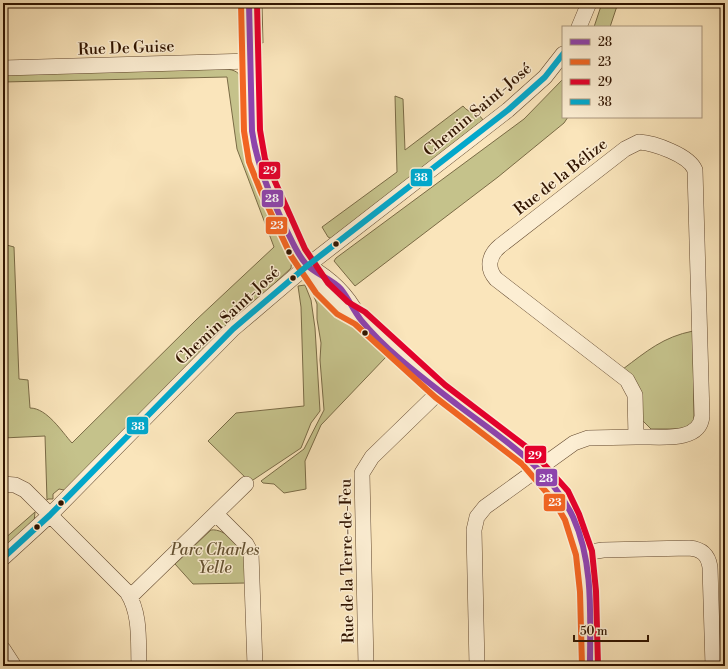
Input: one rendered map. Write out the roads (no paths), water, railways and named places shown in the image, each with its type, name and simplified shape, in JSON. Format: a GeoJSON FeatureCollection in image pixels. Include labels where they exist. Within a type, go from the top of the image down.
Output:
{"type":"FeatureCollection","features":[{"type":"Feature","properties":{"kind":"street"},"geometry":{"type":"LineString","coordinates":[[249,3],[252,131],[257,161],[268,189],[298,253],[322,288],[343,308],[360,318],[440,391],[501,435],[539,468],[567,507],[576,526],[584,553],[588,591],[590,666]]}},
{"type":"Feature","properties":{"kind":"street"},"geometry":{"type":"LineString","coordinates":[[579,26],[589,3]]}},
{"type":"Feature","properties":{"kind":"street","name":"Chemin Saint-José"},"geometry":{"type":"LineString","coordinates":[[3,558],[50,515],[226,336],[307,266],[508,110],[540,82],[562,55]]}},
{"type":"Feature","properties":{"kind":"street","name":"Rue De Guise"},"geometry":{"type":"LineString","coordinates":[[3,68],[251,61]]}},
{"type":"Feature","properties":{"kind":"street","name":"Rue de la Bélize"},"geometry":{"type":"LineString","coordinates":[[478,666],[474,530],[477,516],[490,502],[555,455],[581,440],[636,436],[686,435],[696,431],[699,427],[702,416],[695,170],[693,164],[684,157],[639,142],[624,149],[500,246],[492,255],[489,266],[490,271],[496,279],[627,380],[635,395],[636,436]]}},
{"type":"Feature","properties":{"kind":"street","name":"Rue de la Terre-de-Feu"},"geometry":{"type":"LineString","coordinates":[[366,666],[362,473],[372,457],[440,391]]}},
{"type":"Feature","properties":{"kind":"street"},"geometry":{"type":"LineString","coordinates":[[3,484],[20,486],[117,581],[130,597],[137,617],[139,666]]}},
{"type":"Feature","properties":{"kind":"street"},"geometry":{"type":"LineString","coordinates":[[130,597],[246,484]]}},
{"type":"Feature","properties":{"kind":"street"},"geometry":{"type":"LineString","coordinates":[[216,514],[246,544],[251,554],[255,666]]}},
{"type":"Feature","properties":{"kind":"street"},"geometry":{"type":"LineString","coordinates":[[584,553],[603,550],[689,548],[702,551],[708,558],[710,567],[712,666]]}},
{"type":"Feature","properties":{"kind":"street"},"geometry":{"type":"LineString","coordinates":[[3,649],[14,666]]}},
{"type":"Feature","properties":{"kind":"park label","name":"Parc Charles Yelle"},"geometry":{"type":"Point","coordinates":[215,558]}}]}
